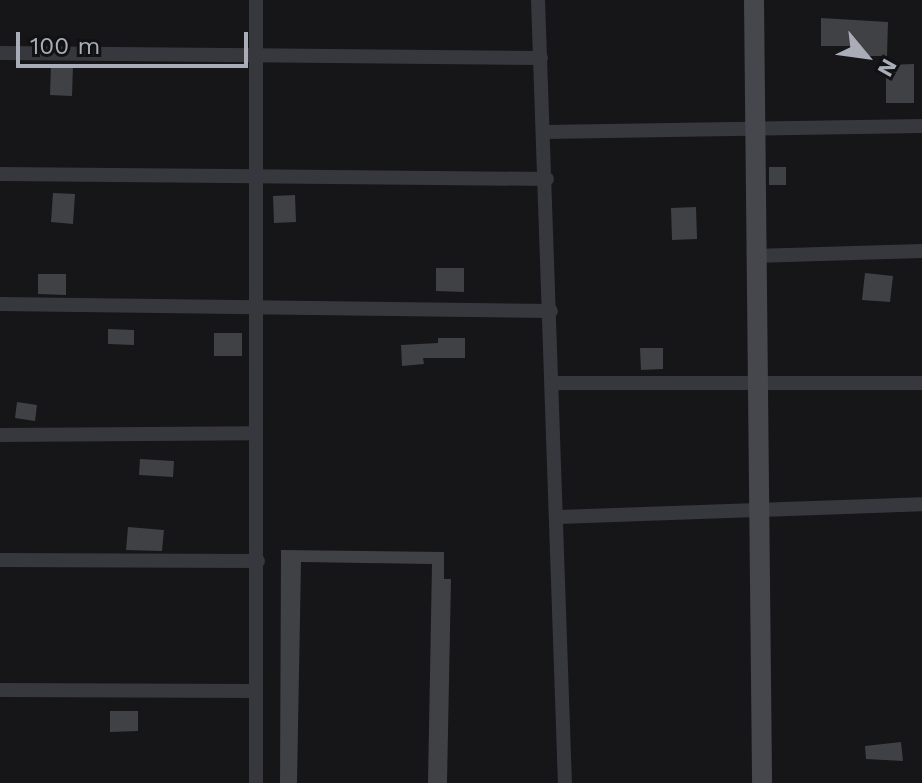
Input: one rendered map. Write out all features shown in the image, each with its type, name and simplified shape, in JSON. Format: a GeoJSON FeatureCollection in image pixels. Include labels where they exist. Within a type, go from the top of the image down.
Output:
{"type":"FeatureCollection","features":[{"type":"Feature","properties":{"kind":"street"},"geometry":{"type":"LineString","coordinates":[[256,0],[256,783]]}},
{"type":"Feature","properties":{"kind":"street"},"geometry":{"type":"LineString","coordinates":[[538,0],[547,179],[565,783]]}},
{"type":"Feature","properties":{"kind":"street"},"geometry":{"type":"LineString","coordinates":[[754,0],[762,783]]}},
{"type":"Feature","properties":{"kind":"street"},"geometry":{"type":"LineString","coordinates":[[0,53],[541,58]]}},
{"type":"Feature","properties":{"kind":"street"},"geometry":{"type":"LineString","coordinates":[[545,132],[922,126]]}},
{"type":"Feature","properties":{"kind":"street"},"geometry":{"type":"LineString","coordinates":[[0,174],[547,179]]}},
{"type":"Feature","properties":{"kind":"street"},"geometry":{"type":"LineString","coordinates":[[756,256],[922,251]]}},
{"type":"Feature","properties":{"kind":"street"},"geometry":{"type":"LineString","coordinates":[[0,304],[551,311]]}},
{"type":"Feature","properties":{"kind":"street"},"geometry":{"type":"LineString","coordinates":[[554,383],[757,387],[922,383]]}},
{"type":"Feature","properties":{"kind":"street"},"geometry":{"type":"LineString","coordinates":[[0,435],[256,433]]}},
{"type":"Feature","properties":{"kind":"street"},"geometry":{"type":"LineString","coordinates":[[558,517],[758,507],[922,504]]}},
{"type":"Feature","properties":{"kind":"street"},"geometry":{"type":"LineString","coordinates":[[0,560],[258,561]]}},
{"type":"Feature","properties":{"kind":"street"},"geometry":{"type":"LineString","coordinates":[[0,690],[256,691]]}},
{"type":"Feature","properties":{"kind":"building"},"geometry":{"type":"Polygon","coordinates":[[[821,18],[888,22],[887,56],[857,56],[857,46],[821,46],[821,18]]]}},
{"type":"Feature","properties":{"kind":"building"},"geometry":{"type":"Polygon","coordinates":[[[51,64],[73,65],[72,96],[50,95],[51,64]]]}},
{"type":"Feature","properties":{"kind":"building"},"geometry":{"type":"Polygon","coordinates":[[[914,64],[914,103],[886,103],[886,65],[914,64]]]}},
{"type":"Feature","properties":{"kind":"building"},"geometry":{"type":"Polygon","coordinates":[[[769,167],[786,167],[786,185],[769,185],[769,167]]]}},
{"type":"Feature","properties":{"kind":"building"},"geometry":{"type":"Polygon","coordinates":[[[53,193],[75,194],[73,224],[51,222],[53,193]]]}},
{"type":"Feature","properties":{"kind":"building"},"geometry":{"type":"Polygon","coordinates":[[[295,195],[296,222],[274,223],[273,196],[295,195]]]}},
{"type":"Feature","properties":{"kind":"building"},"geometry":{"type":"Polygon","coordinates":[[[696,207],[697,239],[672,240],[671,208],[696,207]]]}},
{"type":"Feature","properties":{"kind":"building"},"geometry":{"type":"Polygon","coordinates":[[[436,268],[464,268],[464,292],[436,291],[436,268]]]}},
{"type":"Feature","properties":{"kind":"building"},"geometry":{"type":"Polygon","coordinates":[[[865,273],[893,276],[890,302],[862,300],[865,273]]]}},
{"type":"Feature","properties":{"kind":"building"},"geometry":{"type":"Polygon","coordinates":[[[38,274],[66,274],[66,295],[38,294],[38,274]]]}},
{"type":"Feature","properties":{"kind":"building"},"geometry":{"type":"Polygon","coordinates":[[[108,329],[134,330],[134,345],[108,344],[108,329]]]}},
{"type":"Feature","properties":{"kind":"building"},"geometry":{"type":"Polygon","coordinates":[[[214,333],[242,333],[242,356],[214,356],[214,333]]]}},
{"type":"Feature","properties":{"kind":"building"},"geometry":{"type":"Polygon","coordinates":[[[438,338],[465,338],[465,358],[423,358],[424,364],[402,366],[401,345],[438,343],[438,338]]]}},
{"type":"Feature","properties":{"kind":"building"},"geometry":{"type":"Polygon","coordinates":[[[640,348],[663,348],[663,369],[641,370],[640,348]]]}},
{"type":"Feature","properties":{"kind":"building"},"geometry":{"type":"Polygon","coordinates":[[[17,402],[37,405],[35,421],[15,418],[17,402]]]}},
{"type":"Feature","properties":{"kind":"building"},"geometry":{"type":"Polygon","coordinates":[[[140,459],[174,461],[173,477],[139,475],[140,459]]]}},
{"type":"Feature","properties":{"kind":"building"},"geometry":{"type":"Polygon","coordinates":[[[128,527],[164,530],[162,551],[126,550],[128,527]]]}},
{"type":"Feature","properties":{"kind":"building"},"geometry":{"type":"Polygon","coordinates":[[[281,550],[444,552],[444,579],[451,579],[447,783],[428,783],[432,564],[301,562],[297,783],[280,783],[281,550]]]}},
{"type":"Feature","properties":{"kind":"building"},"geometry":{"type":"Polygon","coordinates":[[[110,711],[138,711],[138,731],[110,732],[110,711]]]}},
{"type":"Feature","properties":{"kind":"building"},"geometry":{"type":"Polygon","coordinates":[[[901,742],[903,761],[866,759],[865,746],[901,742]]]}}]}
